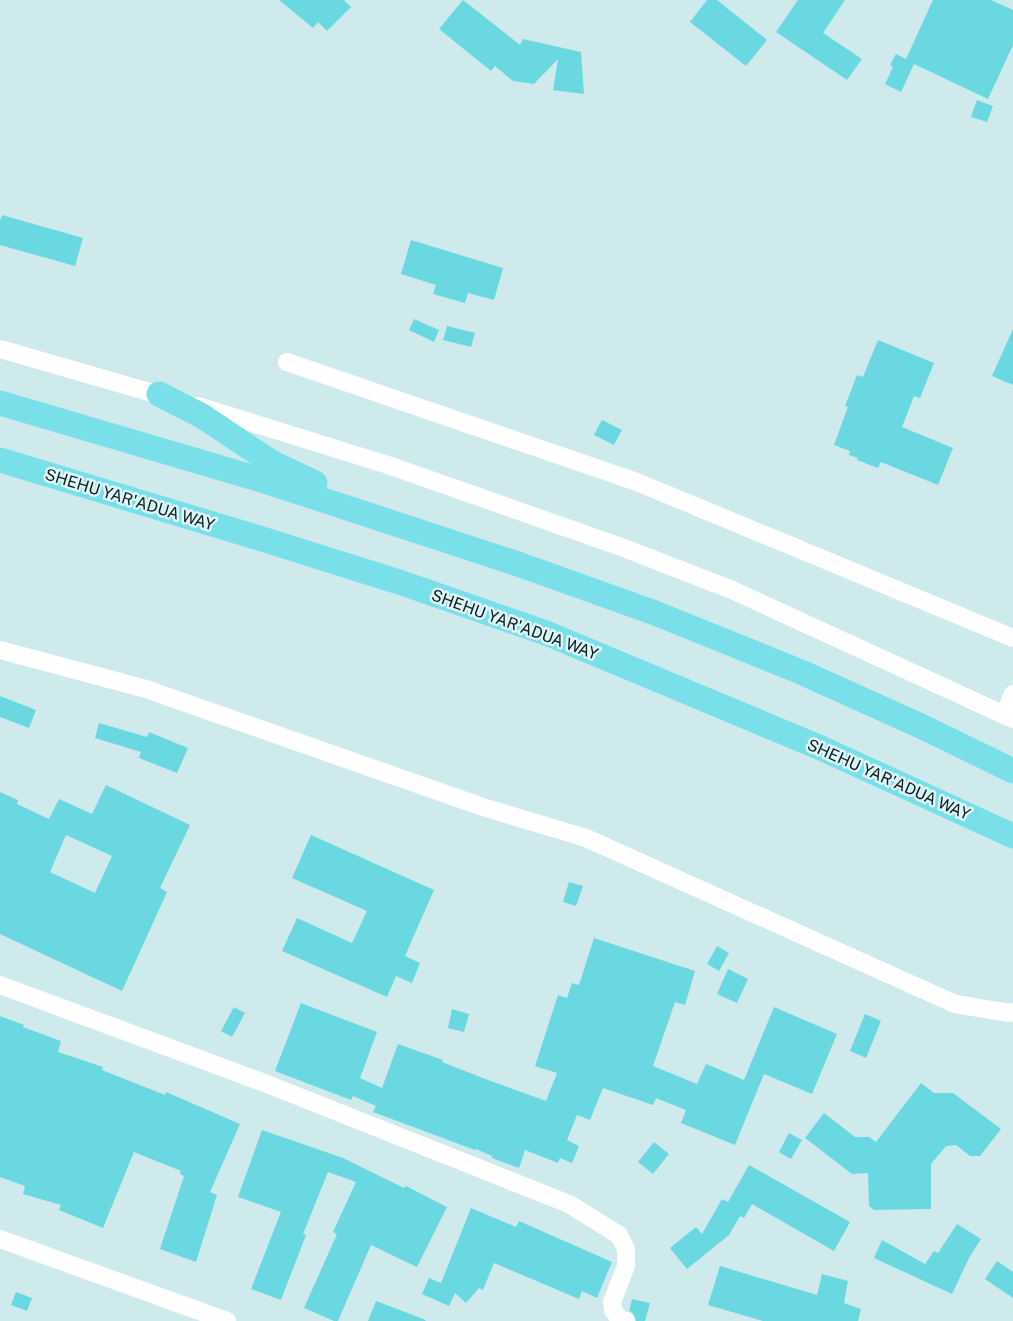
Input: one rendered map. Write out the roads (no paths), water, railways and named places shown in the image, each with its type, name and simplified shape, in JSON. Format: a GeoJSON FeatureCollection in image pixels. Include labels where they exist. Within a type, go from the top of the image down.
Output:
{"type":"FeatureCollection","features":[{"type":"Feature","properties":{"kind":"highway"},"geometry":{"type":"LineString","coordinates":[[159,394],[202,416],[271,462],[391,522]]}},
{"type":"Feature","properties":{"kind":"highway"},"geometry":{"type":"LineString","coordinates":[[0,403],[266,481],[518,564],[655,613],[801,672],[1013,770]]}},
{"type":"Feature","properties":{"kind":"highway","name":"SHEHU YAR'ADUA WAY"},"geometry":{"type":"LineString","coordinates":[[0,460],[268,540],[402,583],[546,633],[822,748],[1013,836]]}},
{"type":"Feature","properties":{"kind":"street"},"geometry":{"type":"LineString","coordinates":[[0,349],[159,394],[388,466],[624,548],[732,590],[1008,717],[1013,694]]}},
{"type":"Feature","properties":{"kind":"street"},"geometry":{"type":"LineString","coordinates":[[286,362],[637,482],[1013,638]]}},
{"type":"Feature","properties":{"kind":"street"},"geometry":{"type":"LineString","coordinates":[[0,650],[146,689],[483,807],[586,838],[955,1004],[1009,1013],[1013,1012]]}},
{"type":"Feature","properties":{"kind":"street"},"geometry":{"type":"LineString","coordinates":[[0,985],[262,1082],[570,1204],[619,1235],[626,1249],[626,1266],[612,1302],[613,1310],[620,1320],[626,1321]]}},
{"type":"Feature","properties":{"kind":"street"},"geometry":{"type":"LineString","coordinates":[[0,1240],[227,1321]]}}]}
